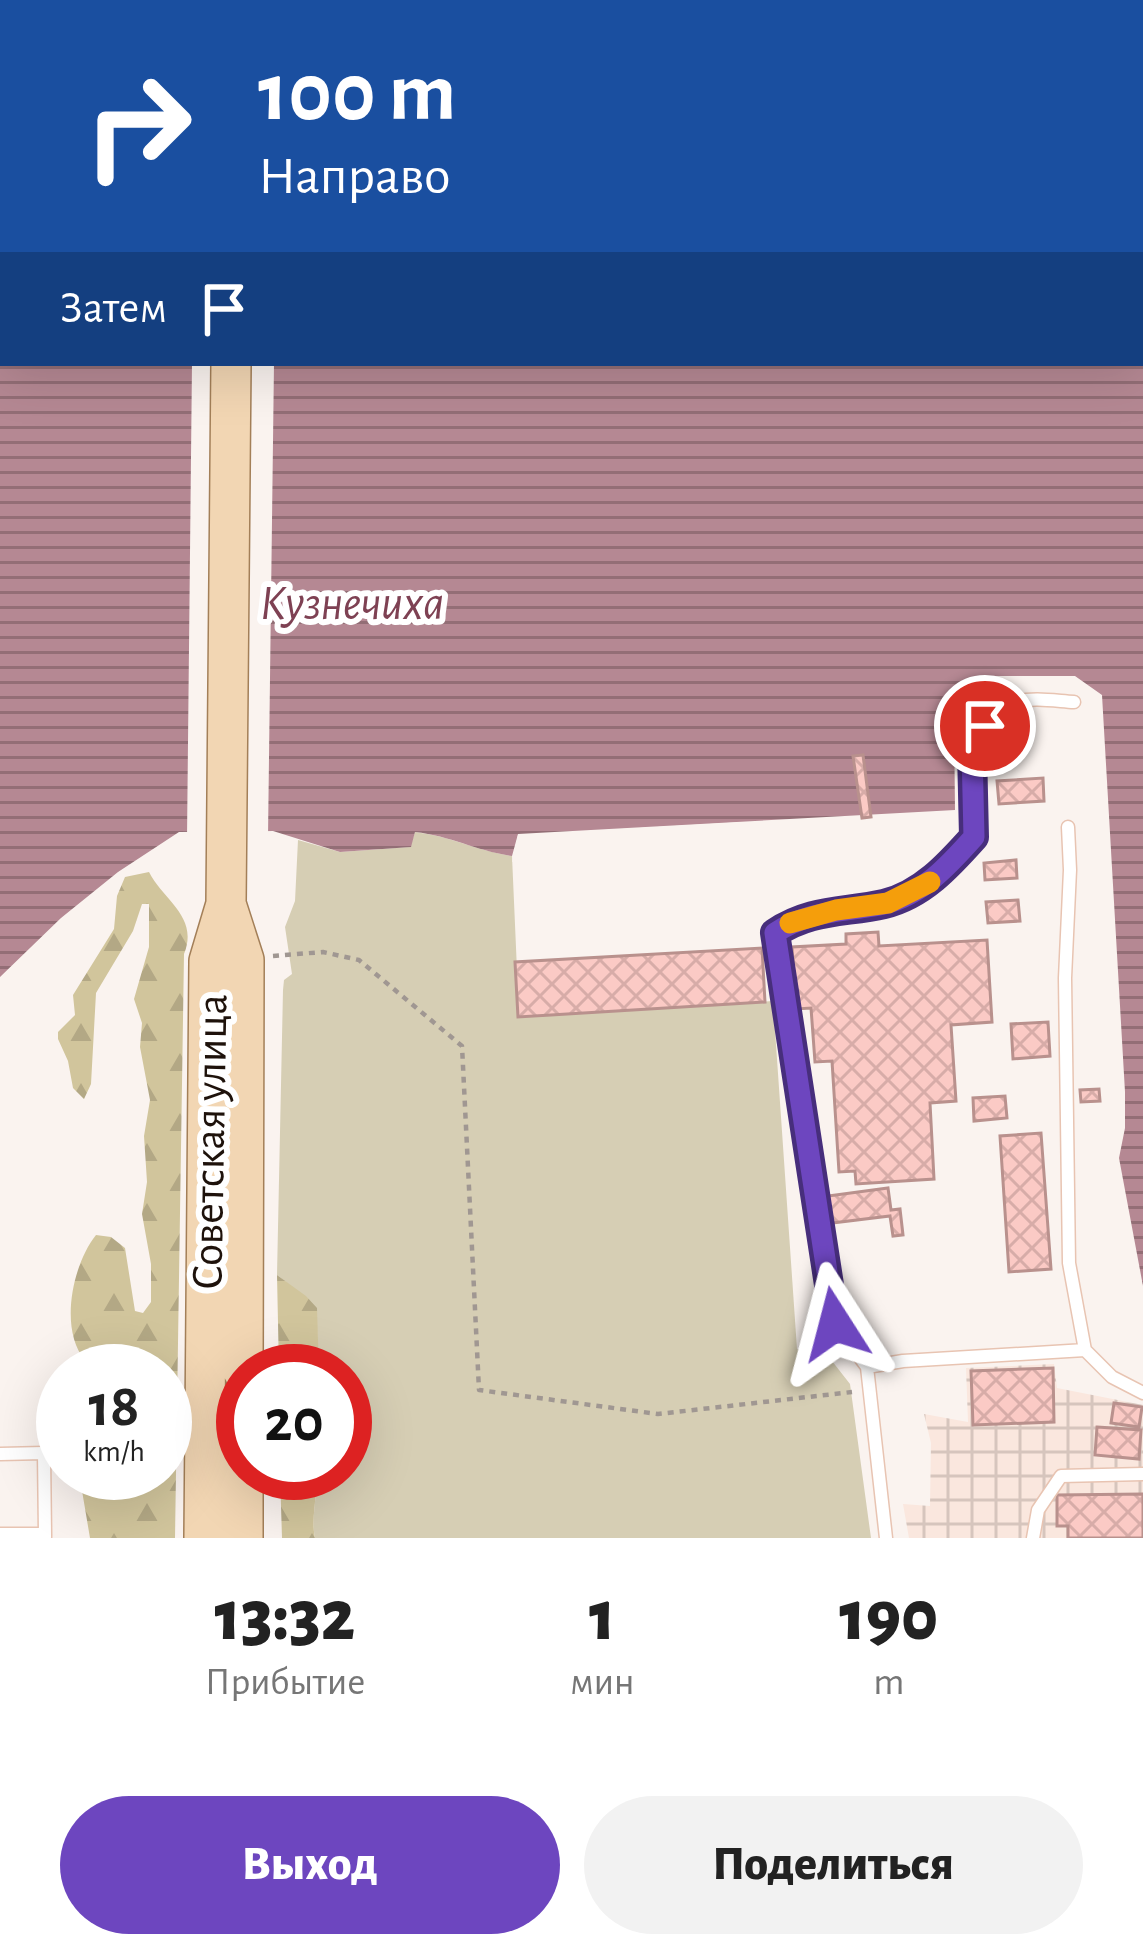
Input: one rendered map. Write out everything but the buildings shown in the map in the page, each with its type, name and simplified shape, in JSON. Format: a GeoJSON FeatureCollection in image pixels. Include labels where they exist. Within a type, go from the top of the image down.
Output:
{"type":"FeatureCollection","features":[{"type":"Feature","properties":{"kind":"main road"},"geometry":{"type":"LineString","coordinates":[[231,366],[226,904],[240,959]]}},
{"type":"Feature","properties":{"kind":"main road","name":"Советская улица"},"geometry":{"type":"LineString","coordinates":[[240,959],[243,1344]]}},
{"type":"Feature","properties":{"kind":"main road","name":"Советская улица"},"geometry":{"type":"LineString","coordinates":[[203,1538],[240,959]]}},
{"type":"Feature","properties":{"kind":"main road"},"geometry":{"type":"LineString","coordinates":[[243,1500],[243,1538]]}},
{"type":"Feature","properties":{"kind":"lane"},"geometry":{"type":"LineString","coordinates":[[886,1538],[867,1367],[835,1324],[775,933],[797,918],[888,903],[933,880],[974,837],[972,750],[985,726],[1002,708],[1021,700],[1074,702]]}},
{"type":"Feature","properties":{"kind":"lane"},"geometry":{"type":"LineString","coordinates":[[1068,827],[1069,1263],[1085,1349],[1112,1377],[1143,1393]]}},
{"type":"Feature","properties":{"kind":"lane"},"geometry":{"type":"LineString","coordinates":[[867,1367],[903,1360],[1085,1349]]}},
{"type":"Feature","properties":{"kind":"lane"},"geometry":{"type":"LineString","coordinates":[[0,1454],[44,1454],[45,1536],[0,1534]]}},
{"type":"Feature","properties":{"kind":"lane"},"geometry":{"type":"LineString","coordinates":[[1034,1538],[1039,1510],[1061,1475],[1143,1474]]}},
{"type":"Feature","properties":{"kind":"path"},"geometry":{"type":"LineString","coordinates":[[240,959],[323,952],[359,961],[462,1046],[479,1390],[658,1414],[870,1390]]}},
{"type":"Feature","properties":{"kind":"shaded area"},"geometry":{"type":"Polygon","coordinates":[[[415,832],[512,856],[519,1016],[773,1001],[797,1349],[832,1361],[850,1384],[871,1538],[315,1538],[315,1500],[372,1500],[372,1344],[318,1344],[310,1307],[277,1275],[283,990],[284,980],[292,974],[285,927],[295,901],[298,840],[340,852],[410,847],[415,832]]]}},
{"type":"Feature","properties":{"kind":"shaded area"},"geometry":{"type":"Polygon","coordinates":[[[1054,1364],[1057,1388],[1143,1405],[1143,1538],[909,1538],[903,1504],[930,1506],[931,1443],[924,1414],[968,1422],[966,1368],[1054,1364]]]}},
{"type":"Feature","properties":{"kind":"green space"},"geometry":{"type":"Polygon","coordinates":[[[149,872],[187,930],[178,1344],[76,1344],[72,1332],[75,1280],[96,1235],[111,1237],[125,1248],[135,1311],[143,1313],[151,1302],[151,1264],[142,1214],[150,1100],[140,1047],[142,1023],[134,999],[149,947],[149,904],[142,904],[133,931],[96,993],[91,1084],[84,1099],[73,1088],[58,1039],[58,1032],[75,1015],[73,995],[114,929],[117,896],[125,877],[149,872]]]}},
{"type":"Feature","properties":{"kind":"green space"},"geometry":{"type":"Polygon","coordinates":[[[277,1275],[317,1308],[318,1344],[278,1344],[277,1275]]]}},
{"type":"Feature","properties":{"kind":"green space"},"geometry":{"type":"Polygon","coordinates":[[[84,1500],[176,1500],[175,1538],[90,1538],[84,1500]]]}},
{"type":"Feature","properties":{"kind":"green space"},"geometry":{"type":"Polygon","coordinates":[[[281,1500],[315,1500],[315,1538],[282,1538],[281,1500]]]}},
{"type":"Feature","properties":{"kind":"water","name":"Кузнечиха"},"geometry":{"type":"Polygon","coordinates":[[[0,366],[1143,366],[1143,1286],[1119,1158],[1125,1092],[1102,695],[1075,676],[982,676],[954,716],[955,810],[518,834],[512,856],[415,832],[411,847],[340,852],[273,831],[179,832],[118,872],[0,977],[0,366]]]}},
{"type":"Feature","properties":{"kind":"pier"},"geometry":{"type":"Polygon","coordinates":[[[192,366],[274,366],[268,837],[187,838],[192,366]]]}},
{"type":"Feature","properties":{"kind":"pier"},"geometry":{"type":"Polygon","coordinates":[[[744,822],[744,828],[522,840],[518,859],[512,862],[518,835],[744,822]]]}},
{"type":"Feature","properties":{"kind":"slow traffic"},"geometry":{"type":"LineString","coordinates":[[790,923],[888,903],[930,882]]}},
{"type":"Feature","properties":{"kind":"route"},"geometry":{"type":"LineString","coordinates":[[835,1324],[775,933],[797,918],[888,903],[933,880],[974,837],[972,750],[985,726]]}}]}
